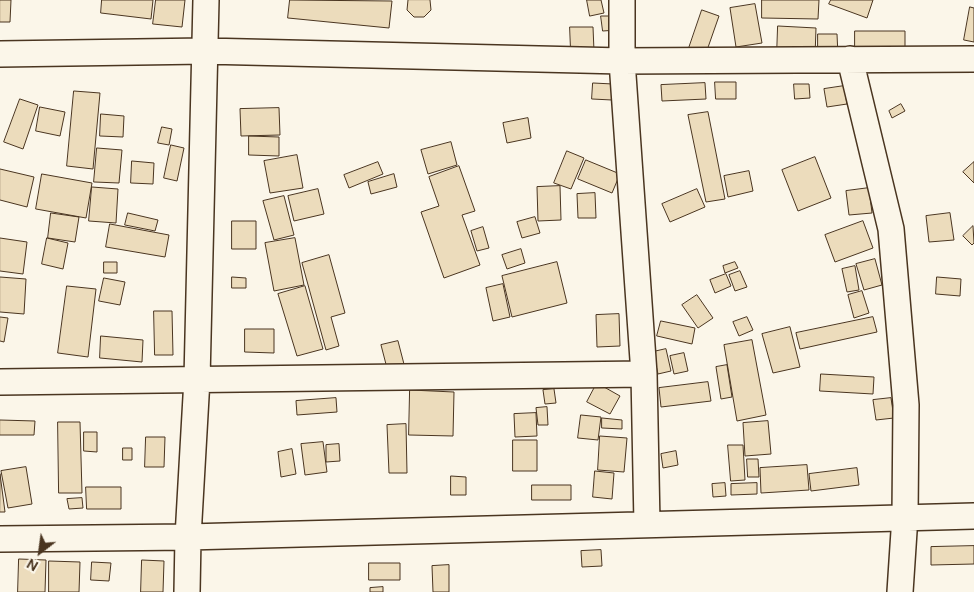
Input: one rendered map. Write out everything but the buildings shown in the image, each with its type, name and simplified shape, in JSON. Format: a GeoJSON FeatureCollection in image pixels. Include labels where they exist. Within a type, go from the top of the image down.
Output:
{"type":"FeatureCollection","features":[{"type":"Feature","properties":{"kind":"street"},"geometry":{"type":"LineString","coordinates":[[187,592],[188,537],[197,380],[206,0]]}},
{"type":"Feature","properties":{"kind":"street"},"geometry":{"type":"LineString","coordinates":[[622,0],[622,61],[644,374],[647,524]]}},
{"type":"Feature","properties":{"kind":"street"},"geometry":{"type":"LineString","coordinates":[[0,54],[205,51],[622,61],[974,59]]}},
{"type":"Feature","properties":{"kind":"street"},"geometry":{"type":"LineString","coordinates":[[850,59],[891,229],[906,405],[905,516],[900,592]]}},
{"type":"Feature","properties":{"kind":"street"},"geometry":{"type":"LineString","coordinates":[[0,382],[644,374]]}},
{"type":"Feature","properties":{"kind":"street"},"geometry":{"type":"LineString","coordinates":[[0,539],[188,537],[905,516],[974,516]]}}]}
